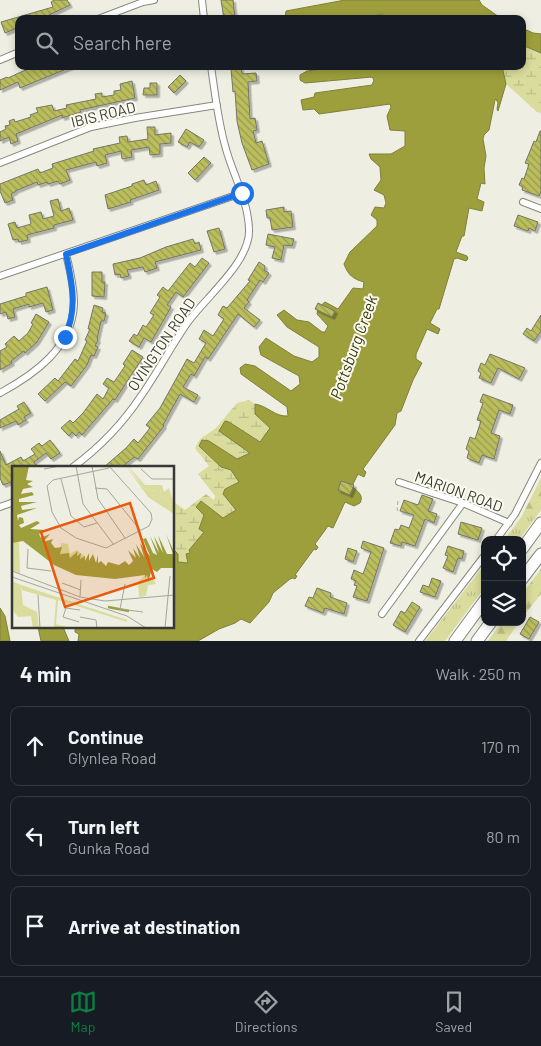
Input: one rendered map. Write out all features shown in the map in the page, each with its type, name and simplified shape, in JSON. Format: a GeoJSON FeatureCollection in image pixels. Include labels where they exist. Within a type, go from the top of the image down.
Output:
{"type":"FeatureCollection","features":[{"type":"Feature","properties":{"kind":"highway"},"geometry":{"type":"LineString","coordinates":[[526,544],[541,523]]}},
{"type":"Feature","properties":{"kind":"highway"},"geometry":{"type":"LineString","coordinates":[[526,575],[541,554]]}},
{"type":"Feature","properties":{"kind":"highway"},"geometry":{"type":"LineString","coordinates":[[455,641],[481,605]]}},
{"type":"Feature","properties":{"kind":"highway"},"geometry":{"type":"LineString","coordinates":[[477,641],[488,626]]}},
{"type":"Feature","properties":{"kind":"street"},"geometry":{"type":"LineString","coordinates":[[108,15],[154,0]]}},
{"type":"Feature","properties":{"kind":"street"},"geometry":{"type":"LineString","coordinates":[[202,0],[204,15]]}},
{"type":"Feature","properties":{"kind":"street"},"geometry":{"type":"LineString","coordinates":[[0,60],[15,54]]}},
{"type":"Feature","properties":{"kind":"street","name":"OVINGTON ROAD"},"geometry":{"type":"LineString","coordinates":[[74,466],[104,441],[127,415],[142,395],[188,322],[241,258],[248,240],[249,229],[242,193],[225,148],[212,70]]}},
{"type":"Feature","properties":{"kind":"street","name":"IBIS ROAD"},"geometry":{"type":"LineString","coordinates":[[0,163],[91,128],[135,118],[217,106]]}},
{"type":"Feature","properties":{"kind":"street"},"geometry":{"type":"LineString","coordinates":[[0,276],[242,193]]}},
{"type":"Feature","properties":{"kind":"street"},"geometry":{"type":"LineString","coordinates":[[523,202],[541,209]]}},
{"type":"Feature","properties":{"kind":"street"},"geometry":{"type":"LineString","coordinates":[[0,393],[53,356],[65,337],[74,306],[71,274],[66,254]]}},
{"type":"Feature","properties":{"kind":"street"},"geometry":{"type":"LineString","coordinates":[[499,536],[516,514],[541,463]]}},
{"type":"Feature","properties":{"kind":"street","name":"MARION ROAD"},"geometry":{"type":"LineString","coordinates":[[399,482],[463,503],[509,523]]}},
{"type":"Feature","properties":{"kind":"street"},"geometry":{"type":"LineString","coordinates":[[0,507],[12,503]]}},
{"type":"Feature","properties":{"kind":"street"},"geometry":{"type":"LineString","coordinates":[[382,614],[463,503]]}},
{"type":"Feature","properties":{"kind":"street"},"geometry":{"type":"LineString","coordinates":[[419,641],[481,560]]}},
{"type":"Feature","properties":{"kind":"path"},"geometry":{"type":"LineString","coordinates":[[398,501],[397,510],[427,523],[429,516]]}},
{"type":"Feature","properties":{"kind":"green space"},"geometry":{"type":"Polygon","coordinates":[[[526,47],[541,53],[541,113],[537,112],[506,84],[503,70],[526,70],[526,47]]]}},
{"type":"Feature","properties":{"kind":"green space"},"geometry":{"type":"Polygon","coordinates":[[[249,400],[255,404],[255,414],[270,428],[260,442],[229,422],[250,454],[237,459],[209,441],[221,467],[231,470],[240,483],[223,494],[236,510],[223,518],[201,501],[196,506],[205,515],[199,529],[204,531],[189,550],[188,563],[177,562],[178,554],[175,551],[175,503],[185,510],[206,494],[214,500],[215,496],[198,474],[209,466],[195,448],[200,439],[216,428],[237,403],[249,400]]]}},
{"type":"Feature","properties":{"kind":"green space"},"geometry":{"type":"Polygon","coordinates":[[[541,478],[541,501],[524,519],[522,516],[541,478]]]}},
{"type":"Feature","properties":{"kind":"green space"},"geometry":{"type":"Polygon","coordinates":[[[541,501],[541,510],[522,536],[507,536],[522,516],[524,518],[541,501]]]}},
{"type":"Feature","properties":{"kind":"green space"},"geometry":{"type":"Polygon","coordinates":[[[481,569],[481,592],[445,641],[425,641],[481,569]]]}},
{"type":"Feature","properties":{"kind":"green space"},"geometry":{"type":"Polygon","coordinates":[[[541,569],[541,594],[526,613],[526,589],[541,569]]]}},
{"type":"Feature","properties":{"kind":"green space"},"geometry":{"type":"Polygon","coordinates":[[[499,626],[516,626],[506,641],[488,641],[499,626]]]}},
{"type":"Feature","properties":{"kind":"water"},"geometry":{"type":"Polygon","coordinates":[[[345,0],[479,0],[482,5],[496,15],[285,15],[286,11],[345,0]]]}},
{"type":"Feature","properties":{"kind":"water"},"geometry":{"type":"Polygon","coordinates":[[[526,30],[541,34],[541,53],[526,47],[526,30]]]}},
{"type":"Feature","properties":{"kind":"water","name":"Pottsburg Creek"},"geometry":{"type":"Polygon","coordinates":[[[503,70],[506,84],[498,111],[498,103],[495,100],[489,130],[483,139],[486,156],[484,168],[485,184],[481,183],[477,199],[484,202],[482,211],[469,208],[464,236],[462,236],[456,252],[467,256],[468,259],[466,261],[454,259],[439,309],[437,309],[430,323],[440,329],[438,334],[427,329],[416,354],[416,359],[422,363],[401,411],[397,413],[395,425],[363,469],[366,472],[364,477],[358,474],[352,486],[361,496],[360,503],[354,506],[345,502],[333,528],[328,526],[315,544],[318,547],[316,550],[314,549],[295,575],[297,576],[295,579],[290,579],[273,593],[269,602],[250,623],[241,619],[198,641],[78,641],[79,634],[75,632],[75,628],[175,628],[175,551],[178,554],[178,562],[188,563],[186,554],[190,553],[189,550],[204,532],[199,529],[204,515],[196,507],[201,501],[223,518],[236,510],[223,494],[225,489],[239,482],[231,470],[221,467],[199,446],[202,440],[209,441],[237,459],[250,453],[219,431],[225,421],[260,442],[270,428],[255,414],[255,404],[279,415],[288,416],[287,407],[241,374],[240,368],[245,364],[255,366],[291,391],[300,384],[299,376],[261,355],[259,347],[266,338],[294,356],[312,362],[319,357],[319,347],[287,327],[277,315],[284,310],[297,320],[309,322],[322,332],[325,332],[328,326],[317,314],[318,308],[325,302],[338,309],[353,288],[363,289],[364,282],[351,276],[344,264],[350,252],[377,226],[377,220],[371,215],[375,207],[384,208],[386,203],[384,195],[374,190],[381,180],[380,167],[371,159],[369,154],[391,154],[405,146],[405,131],[390,130],[387,116],[391,107],[390,104],[319,114],[314,109],[303,110],[301,100],[314,97],[315,93],[372,85],[374,80],[372,77],[305,83],[300,80],[300,75],[307,71],[503,70]]]}},
{"type":"Feature","properties":{"kind":"water"},"geometry":{"type":"Polygon","coordinates":[[[0,608],[5,616],[10,641],[0,641],[0,608]]]}},
{"type":"Feature","properties":{"kind":"water"},"geometry":{"type":"Polygon","coordinates":[[[38,628],[63,628],[69,641],[41,641],[38,628]]]}},
{"type":"Feature","properties":{"kind":"building"},"geometry":{"type":"Polygon","coordinates":[[[54,0],[67,0],[70,5],[49,15],[25,15],[53,7],[51,2],[54,0]]]}},
{"type":"Feature","properties":{"kind":"building"},"geometry":{"type":"Polygon","coordinates":[[[221,0],[233,0],[235,15],[223,15],[221,0]]]}},
{"type":"Feature","properties":{"kind":"building"},"geometry":{"type":"Polygon","coordinates":[[[15,18],[15,29],[5,33],[1,22],[15,18]]]}},
{"type":"Feature","properties":{"kind":"building"},"geometry":{"type":"Polygon","coordinates":[[[25,70],[64,70],[20,88],[18,82],[0,90],[0,80],[25,70]]]}},
{"type":"Feature","properties":{"kind":"building"},"geometry":{"type":"Polygon","coordinates":[[[231,70],[241,70],[242,74],[256,73],[257,81],[248,82],[250,119],[255,118],[257,130],[253,131],[256,143],[262,141],[269,164],[252,170],[242,143],[237,121],[235,91],[233,92],[231,70]]]}},
{"type":"Feature","properties":{"kind":"building"},"geometry":{"type":"Polygon","coordinates":[[[180,75],[186,81],[174,93],[168,87],[180,75]]]}},
{"type":"Feature","properties":{"kind":"building"},"geometry":{"type":"Polygon","coordinates":[[[132,81],[135,98],[80,110],[81,112],[62,118],[62,115],[16,134],[18,141],[11,144],[9,137],[0,141],[0,132],[6,129],[5,126],[10,125],[9,121],[14,119],[15,122],[31,117],[30,115],[38,112],[36,108],[52,105],[54,111],[67,108],[66,105],[96,99],[95,94],[102,93],[102,97],[114,95],[114,91],[121,90],[120,84],[132,81]]]}},
{"type":"Feature","properties":{"kind":"building"},"geometry":{"type":"Polygon","coordinates":[[[150,83],[157,83],[157,95],[143,95],[144,88],[150,88],[150,83]]]}},
{"type":"Feature","properties":{"kind":"building"},"geometry":{"type":"Polygon","coordinates":[[[147,127],[155,127],[155,135],[171,133],[171,143],[160,144],[160,154],[150,155],[149,147],[131,150],[132,157],[122,159],[121,151],[105,155],[107,163],[97,166],[96,162],[66,170],[70,180],[60,184],[58,181],[38,185],[37,182],[15,191],[11,194],[13,200],[5,203],[0,191],[0,184],[38,169],[40,173],[53,168],[52,164],[94,151],[93,149],[120,143],[119,137],[127,136],[128,142],[148,139],[147,127]]]}},
{"type":"Feature","properties":{"kind":"building"},"geometry":{"type":"Polygon","coordinates":[[[186,129],[204,140],[199,147],[190,142],[187,147],[178,142],[186,129]]]}},
{"type":"Feature","properties":{"kind":"building"},"geometry":{"type":"Polygon","coordinates":[[[540,131],[541,191],[539,196],[522,190],[523,187],[519,185],[522,178],[524,179],[529,164],[525,163],[540,131]]]}},
{"type":"Feature","properties":{"kind":"building"},"geometry":{"type":"Polygon","coordinates":[[[204,157],[211,163],[195,180],[188,173],[204,157]]]}},
{"type":"Feature","properties":{"kind":"building"},"geometry":{"type":"Polygon","coordinates":[[[144,180],[146,185],[156,181],[159,190],[108,209],[105,195],[144,180]]]}},
{"type":"Feature","properties":{"kind":"building"},"geometry":{"type":"Polygon","coordinates":[[[58,199],[61,211],[69,208],[73,220],[54,225],[54,228],[27,235],[28,240],[19,242],[18,239],[13,240],[8,224],[15,222],[17,228],[31,224],[29,215],[41,212],[43,219],[54,216],[50,201],[58,199]]]}},
{"type":"Feature","properties":{"kind":"building"},"geometry":{"type":"Polygon","coordinates":[[[284,207],[284,212],[291,211],[293,227],[272,230],[270,218],[267,218],[266,210],[284,207]]]}},
{"type":"Feature","properties":{"kind":"building"},"geometry":{"type":"Polygon","coordinates":[[[518,215],[538,222],[535,231],[529,228],[528,231],[514,226],[518,215]]]}},
{"type":"Feature","properties":{"kind":"building"},"geometry":{"type":"Polygon","coordinates":[[[219,228],[225,249],[214,252],[207,231],[219,228]]]}},
{"type":"Feature","properties":{"kind":"building"},"geometry":{"type":"Polygon","coordinates":[[[268,234],[294,239],[292,246],[284,245],[281,260],[272,258],[275,247],[266,245],[268,234]]]}},
{"type":"Feature","properties":{"kind":"building"},"geometry":{"type":"Polygon","coordinates":[[[193,239],[195,244],[199,242],[201,250],[155,262],[157,268],[145,272],[143,267],[127,270],[129,276],[121,278],[120,274],[115,275],[113,264],[140,258],[166,247],[193,239]]]}},
{"type":"Feature","properties":{"kind":"building"},"geometry":{"type":"Polygon","coordinates":[[[202,258],[209,263],[183,297],[176,292],[167,305],[171,307],[151,342],[144,338],[139,347],[129,341],[134,334],[137,336],[143,325],[146,327],[154,315],[150,313],[160,297],[157,295],[163,287],[168,291],[190,263],[195,267],[202,258]]]}},
{"type":"Feature","properties":{"kind":"building"},"geometry":{"type":"Polygon","coordinates":[[[259,262],[265,266],[264,270],[269,273],[263,282],[260,280],[244,308],[260,320],[254,327],[238,314],[208,359],[205,357],[194,376],[191,374],[183,387],[198,395],[194,402],[180,394],[164,426],[138,459],[134,457],[123,466],[105,466],[134,439],[138,443],[150,428],[146,425],[160,408],[187,359],[194,363],[206,343],[199,339],[204,330],[213,336],[224,319],[218,315],[223,306],[227,308],[250,281],[248,280],[259,262]]]}},
{"type":"Feature","properties":{"kind":"building"},"geometry":{"type":"Polygon","coordinates":[[[92,272],[102,272],[102,282],[105,282],[104,297],[92,296],[92,272]]]}},
{"type":"Feature","properties":{"kind":"building"},"geometry":{"type":"Polygon","coordinates":[[[47,287],[53,310],[46,312],[43,303],[29,307],[29,304],[13,309],[15,317],[8,319],[6,312],[0,314],[0,304],[26,296],[26,293],[47,287]]]}},
{"type":"Feature","properties":{"kind":"building"},"geometry":{"type":"Polygon","coordinates":[[[318,303],[335,311],[332,317],[315,309],[318,303]]]}},
{"type":"Feature","properties":{"kind":"building"},"geometry":{"type":"Polygon","coordinates":[[[94,305],[103,308],[102,312],[106,313],[104,321],[101,321],[98,340],[95,346],[98,347],[94,356],[91,355],[87,365],[71,386],[65,382],[45,401],[38,394],[55,378],[58,381],[75,359],[78,361],[87,341],[85,340],[90,329],[88,329],[94,305]]]}},
{"type":"Feature","properties":{"kind":"building"},"geometry":{"type":"Polygon","coordinates":[[[36,314],[49,322],[37,342],[25,353],[24,351],[11,361],[12,363],[0,370],[0,351],[7,347],[5,344],[14,336],[19,341],[28,333],[36,314]]]}},
{"type":"Feature","properties":{"kind":"building"},"geometry":{"type":"Polygon","coordinates":[[[541,315],[541,331],[534,341],[523,334],[527,328],[531,331],[541,315]]]}},
{"type":"Feature","properties":{"kind":"building"},"geometry":{"type":"Polygon","coordinates":[[[132,350],[143,357],[115,400],[113,399],[82,435],[79,432],[76,436],[72,432],[69,436],[61,428],[70,420],[73,423],[97,394],[103,399],[109,388],[103,384],[107,378],[114,382],[125,366],[123,364],[132,350]]]}},
{"type":"Feature","properties":{"kind":"building"},"geometry":{"type":"Polygon","coordinates":[[[490,354],[525,368],[519,379],[498,368],[491,383],[479,378],[481,373],[478,371],[481,363],[485,365],[490,354]]]}},
{"type":"Feature","properties":{"kind":"building"},"geometry":{"type":"Polygon","coordinates":[[[483,394],[513,405],[510,414],[499,410],[491,433],[500,436],[494,459],[482,455],[479,463],[467,458],[469,451],[466,449],[470,437],[475,439],[481,421],[477,420],[483,403],[480,402],[483,394]]]}},
{"type":"Feature","properties":{"kind":"building"},"geometry":{"type":"Polygon","coordinates":[[[24,402],[31,413],[24,417],[26,420],[18,425],[16,421],[0,428],[0,420],[19,409],[17,406],[24,402]]]}},
{"type":"Feature","properties":{"kind":"building"},"geometry":{"type":"Polygon","coordinates":[[[50,440],[60,453],[51,459],[46,453],[34,462],[36,466],[12,466],[12,482],[3,485],[0,478],[0,451],[6,465],[21,457],[23,461],[35,454],[31,449],[39,443],[42,446],[50,440]]]}},
{"type":"Feature","properties":{"kind":"building"},"geometry":{"type":"Polygon","coordinates":[[[341,481],[354,485],[350,495],[338,490],[341,481]]]}},
{"type":"Feature","properties":{"kind":"building"},"geometry":{"type":"Polygon","coordinates":[[[422,495],[433,499],[428,511],[437,514],[434,523],[425,519],[415,546],[402,542],[401,546],[390,543],[395,529],[399,530],[401,525],[409,528],[414,515],[400,511],[404,500],[418,505],[422,495]]]}},
{"type":"Feature","properties":{"kind":"building"},"geometry":{"type":"Polygon","coordinates":[[[461,522],[482,528],[478,540],[458,534],[461,522]]]}},
{"type":"Feature","properties":{"kind":"building"},"geometry":{"type":"Polygon","coordinates":[[[363,541],[384,548],[367,601],[353,597],[357,586],[354,585],[356,581],[351,579],[354,570],[363,574],[371,552],[361,548],[363,541]]]}},
{"type":"Feature","properties":{"kind":"building"},"geometry":{"type":"Polygon","coordinates":[[[448,546],[464,551],[462,559],[458,558],[453,572],[443,568],[448,556],[445,555],[448,546]]]}},
{"type":"Feature","properties":{"kind":"building"},"geometry":{"type":"Polygon","coordinates":[[[348,548],[357,551],[353,562],[345,559],[348,548]]]}},
{"type":"Feature","properties":{"kind":"building"},"geometry":{"type":"Polygon","coordinates":[[[432,578],[441,581],[435,597],[420,592],[423,585],[429,587],[432,578]]]}},
{"type":"Feature","properties":{"kind":"building"},"geometry":{"type":"Polygon","coordinates":[[[317,588],[331,593],[330,597],[347,603],[344,614],[325,608],[323,613],[305,606],[309,597],[313,598],[317,588]]]}},
{"type":"Feature","properties":{"kind":"building"},"geometry":{"type":"Polygon","coordinates":[[[412,602],[420,607],[405,632],[393,625],[401,611],[405,613],[412,602]]]}},
{"type":"Feature","properties":{"kind":"building"},"geometry":{"type":"Polygon","coordinates":[[[530,617],[539,622],[529,639],[520,634],[530,617]]]}},
{"type":"Feature","properties":{"kind":"route"},"geometry":{"type":"LineString","coordinates":[[65,337],[74,306],[71,274],[66,254],[242,193]]}}]}
